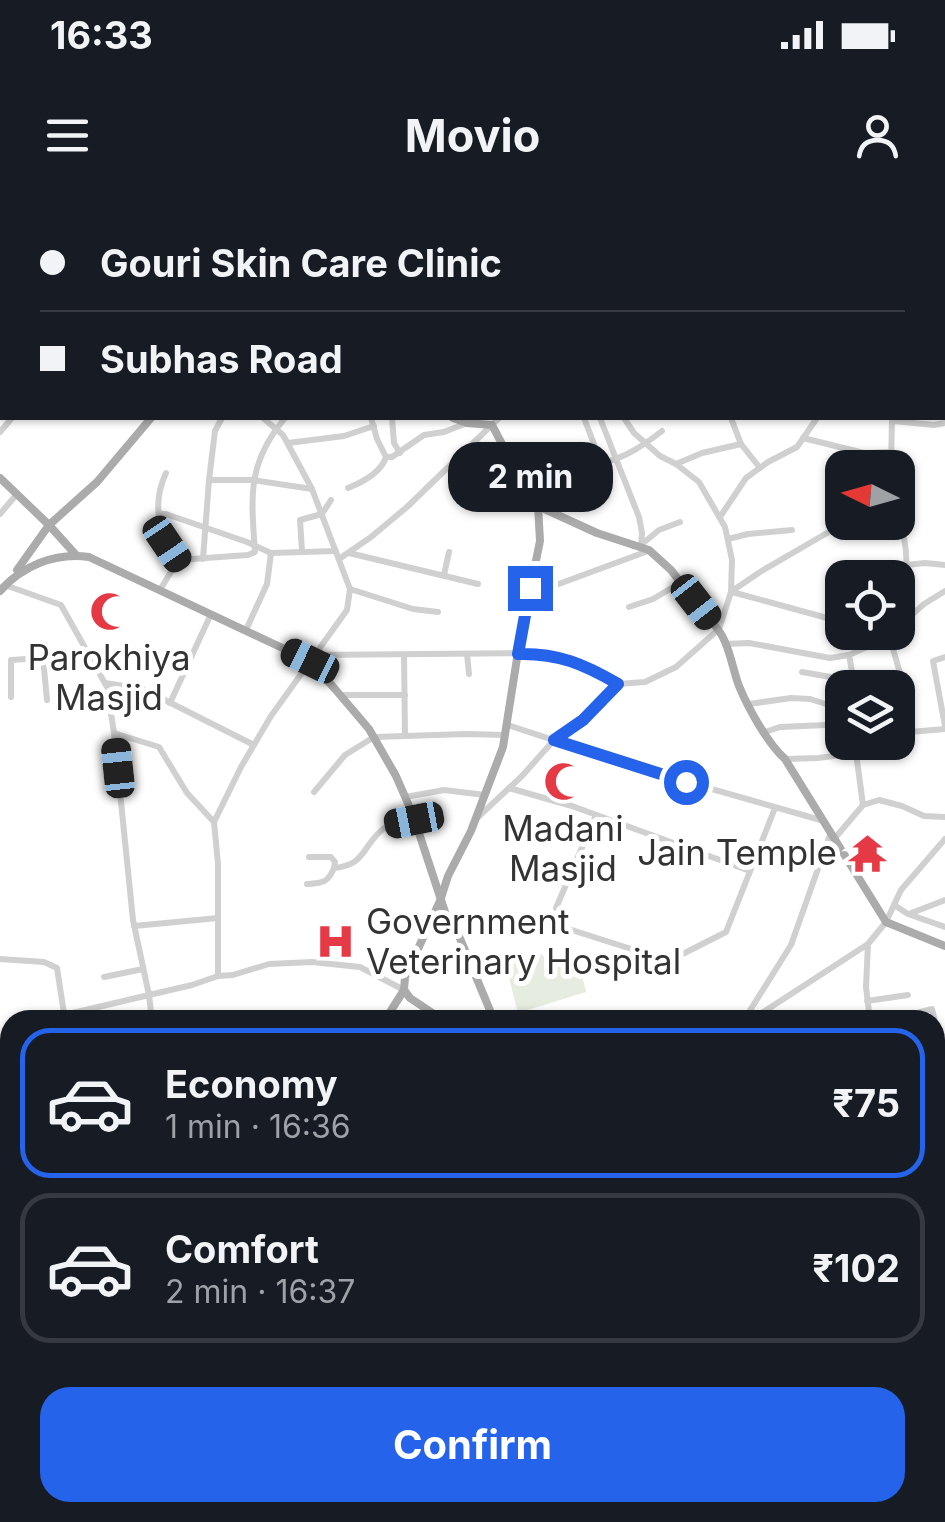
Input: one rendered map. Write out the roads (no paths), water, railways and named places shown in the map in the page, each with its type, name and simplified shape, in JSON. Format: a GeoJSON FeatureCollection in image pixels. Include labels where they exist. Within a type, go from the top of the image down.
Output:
{"type":"FeatureCollection","features":[{"type":"Feature","properties":{"kind":"main road"},"geometry":{"type":"LineString","coordinates":[[4,586],[50,525],[97,482],[148,420]]}},
{"type":"Feature","properties":{"kind":"main road"},"geometry":{"type":"LineString","coordinates":[[391,1010],[404,990],[404,977],[475,820],[507,730],[540,541],[538,506],[507,456],[494,420],[459,420]]}},
{"type":"Feature","properties":{"kind":"main road"},"geometry":{"type":"LineString","coordinates":[[0,478],[76,555]]}},
{"type":"Feature","properties":{"kind":"main road"},"geometry":{"type":"LineString","coordinates":[[538,506],[597,533],[644,547],[670,570],[719,629],[740,688],[775,750],[786,758],[886,922],[945,946]]}},
{"type":"Feature","properties":{"kind":"main road"},"geometry":{"type":"LineString","coordinates":[[4,586],[24,569],[59,556],[89,558],[311,658],[374,738],[396,776],[440,901],[490,1010]]}},
{"type":"Feature","properties":{"kind":"main road"},"geometry":{"type":"LineString","coordinates":[[404,990],[428,1010]]}},
{"type":"Feature","properties":{"kind":"street"},"geometry":{"type":"LineString","coordinates":[[203,559],[214,431],[221,420]]}},
{"type":"Feature","properties":{"kind":"street"},"geometry":{"type":"LineString","coordinates":[[218,976],[214,822],[254,744],[347,610],[350,589],[312,489],[288,443],[265,420]]}},
{"type":"Feature","properties":{"kind":"street"},"geometry":{"type":"LineString","coordinates":[[178,560],[254,552],[252,480],[257,462],[283,420]]}},
{"type":"Feature","properties":{"kind":"street"},"geometry":{"type":"LineString","coordinates":[[392,420],[394,443],[400,453]]}},
{"type":"Feature","properties":{"kind":"street"},"geometry":{"type":"LineString","coordinates":[[348,553],[407,507],[494,420]]}},
{"type":"Feature","properties":{"kind":"street"},"geometry":{"type":"LineString","coordinates":[[585,420],[607,478],[607,496]]}},
{"type":"Feature","properties":{"kind":"street"},"geometry":{"type":"LineString","coordinates":[[601,420],[638,518],[644,547]]}},
{"type":"Feature","properties":{"kind":"street"},"geometry":{"type":"LineString","coordinates":[[311,658],[543,654],[586,665],[618,684],[645,682],[676,667],[719,629],[732,592],[728,540],[720,517],[698,482],[634,434],[625,420]]}},
{"type":"Feature","properties":{"kind":"street"},"geometry":{"type":"LineString","coordinates":[[732,420],[741,444],[760,468]]}},
{"type":"Feature","properties":{"kind":"street"},"geometry":{"type":"LineString","coordinates":[[720,517],[746,478],[797,447],[816,420]]}},
{"type":"Feature","properties":{"kind":"street"},"geometry":{"type":"LineString","coordinates":[[892,420],[892,450]]}},
{"type":"Feature","properties":{"kind":"street"},"geometry":{"type":"LineString","coordinates":[[899,420],[945,423]]}},
{"type":"Feature","properties":{"kind":"street"},"geometry":{"type":"LineString","coordinates":[[288,443],[344,436],[373,422],[386,457],[383,466],[348,488]]}},
{"type":"Feature","properties":{"kind":"street"},"geometry":{"type":"LineString","coordinates":[[386,457],[400,453],[424,436],[467,423]]}},
{"type":"Feature","properties":{"kind":"street"},"geometry":{"type":"LineString","coordinates":[[602,463],[618,460],[662,431]]}},
{"type":"Feature","properties":{"kind":"street"},"geometry":{"type":"LineString","coordinates":[[803,438],[852,450]]}},
{"type":"Feature","properties":{"kind":"street"},"geometry":{"type":"LineString","coordinates":[[676,464],[741,444]]}},
{"type":"Feature","properties":{"kind":"street"},"geometry":{"type":"LineString","coordinates":[[466,449],[482,486]]}},
{"type":"Feature","properties":{"kind":"street"},"geometry":{"type":"LineString","coordinates":[[507,456],[515,451],[550,451]]}},
{"type":"Feature","properties":{"kind":"street"},"geometry":{"type":"LineString","coordinates":[[166,473],[158,488],[160,520],[167,544],[178,560]]}},
{"type":"Feature","properties":{"kind":"street"},"geometry":{"type":"LineString","coordinates":[[208,480],[252,480],[312,489]]}},
{"type":"Feature","properties":{"kind":"street"},"geometry":{"type":"LineString","coordinates":[[0,514],[17,494]]}},
{"type":"Feature","properties":{"kind":"street"},"geometry":{"type":"LineString","coordinates":[[302,551],[300,520],[322,514],[330,500]]}},
{"type":"Feature","properties":{"kind":"street"},"geometry":{"type":"LineString","coordinates":[[160,514],[271,553],[348,553],[478,584]]}},
{"type":"Feature","properties":{"kind":"street"},"geometry":{"type":"LineString","coordinates":[[530,588],[556,586],[644,547],[659,530],[680,522]]}},
{"type":"Feature","properties":{"kind":"street"},"geometry":{"type":"LineString","coordinates":[[728,540],[792,530]]}},
{"type":"Feature","properties":{"kind":"street"},"geometry":{"type":"LineString","coordinates":[[732,592],[825,534]]}},
{"type":"Feature","properties":{"kind":"street"},"geometry":{"type":"LineString","coordinates":[[444,576],[448,552]]}},
{"type":"Feature","properties":{"kind":"street"},"geometry":{"type":"LineString","coordinates":[[246,630],[267,584],[271,553]]}},
{"type":"Feature","properties":{"kind":"street"},"geometry":{"type":"LineString","coordinates":[[160,590],[178,560]]}},
{"type":"Feature","properties":{"kind":"street"},"geometry":{"type":"LineString","coordinates":[[915,565],[945,565]]}},
{"type":"Feature","properties":{"kind":"street"},"geometry":{"type":"LineString","coordinates":[[629,606],[680,583]]}},
{"type":"Feature","properties":{"kind":"street"},"geometry":{"type":"LineString","coordinates":[[4,586],[61,605],[104,682],[114,733],[134,926],[150,1010]]}},
{"type":"Feature","properties":{"kind":"street"},"geometry":{"type":"LineString","coordinates":[[350,589],[413,609],[438,612]]}},
{"type":"Feature","properties":{"kind":"street"},"geometry":{"type":"LineString","coordinates":[[915,612],[945,591]]}},
{"type":"Feature","properties":{"kind":"street"},"geometry":{"type":"LineString","coordinates":[[732,592],[825,617]]}},
{"type":"Feature","properties":{"kind":"street"},"geometry":{"type":"LineString","coordinates":[[170,703],[211,614]]}},
{"type":"Feature","properties":{"kind":"street"},"geometry":{"type":"LineString","coordinates":[[726,644],[749,643],[830,658],[859,650]]}},
{"type":"Feature","properties":{"kind":"street"},"geometry":{"type":"LineString","coordinates":[[467,654],[469,674]]}},
{"type":"Feature","properties":{"kind":"street"},"geometry":{"type":"LineString","coordinates":[[849,654],[851,670]]}},
{"type":"Feature","properties":{"kind":"street"},"geometry":{"type":"LineString","coordinates":[[11,697],[12,660],[89,655]]}},
{"type":"Feature","properties":{"kind":"street"},"geometry":{"type":"LineString","coordinates":[[404,655],[405,736]]}},
{"type":"Feature","properties":{"kind":"street"},"geometry":{"type":"LineString","coordinates":[[915,732],[945,728],[941,678],[933,662],[945,657]]}},
{"type":"Feature","properties":{"kind":"street"},"geometry":{"type":"LineString","coordinates":[[43,658],[47,700]]}},
{"type":"Feature","properties":{"kind":"street"},"geometry":{"type":"LineString","coordinates":[[802,672],[825,676]]}},
{"type":"Feature","properties":{"kind":"street"},"geometry":{"type":"LineString","coordinates":[[104,682],[143,690],[254,744]]}},
{"type":"Feature","properties":{"kind":"street"},"geometry":{"type":"LineString","coordinates":[[475,820],[554,740],[583,720],[618,684]]}},
{"type":"Feature","properties":{"kind":"street"},"geometry":{"type":"LineString","coordinates":[[341,695],[405,695]]}},
{"type":"Feature","properties":{"kind":"street"},"geometry":{"type":"LineString","coordinates":[[749,704],[792,698],[825,704]]}},
{"type":"Feature","properties":{"kind":"street"},"geometry":{"type":"LineString","coordinates":[[765,732],[780,727],[825,725]]}},
{"type":"Feature","properties":{"kind":"street"},"geometry":{"type":"LineString","coordinates":[[314,792],[345,755],[374,738],[507,730],[554,740],[825,822]]}},
{"type":"Feature","properties":{"kind":"street"},"geometry":{"type":"LineString","coordinates":[[114,733],[159,748],[187,793],[214,822]]}},
{"type":"Feature","properties":{"kind":"street"},"geometry":{"type":"LineString","coordinates":[[786,758],[825,757]]}},
{"type":"Feature","properties":{"kind":"street"},"geometry":{"type":"LineString","coordinates":[[857,760],[863,805]]}},
{"type":"Feature","properties":{"kind":"street"},"geometry":{"type":"LineString","coordinates":[[509,788],[750,871]]}},
{"type":"Feature","properties":{"kind":"street"},"geometry":{"type":"LineString","coordinates":[[405,797],[444,790],[485,795]]}},
{"type":"Feature","properties":{"kind":"street"},"geometry":{"type":"LineString","coordinates":[[750,1010],[791,945],[833,834],[863,805],[879,800],[924,816],[945,817]]}},
{"type":"Feature","properties":{"kind":"street"},"geometry":{"type":"LineString","coordinates":[[556,925],[668,961],[726,932],[775,808]]}},
{"type":"Feature","properties":{"kind":"street"},"geometry":{"type":"LineString","coordinates":[[556,908],[596,815]]}},
{"type":"Feature","properties":{"kind":"street"},"geometry":{"type":"LineString","coordinates":[[334,868],[348,867],[359,860],[381,830],[414,820]]}},
{"type":"Feature","properties":{"kind":"street"},"geometry":{"type":"LineString","coordinates":[[767,1010],[868,944],[886,922],[901,890],[945,838]]}},
{"type":"Feature","properties":{"kind":"street"},"geometry":{"type":"LineString","coordinates":[[307,884],[330,879],[334,868],[330,857],[308,857]]}},
{"type":"Feature","properties":{"kind":"street"},"geometry":{"type":"LineString","coordinates":[[908,914],[945,900]]}},
{"type":"Feature","properties":{"kind":"street"},"geometry":{"type":"LineString","coordinates":[[894,905],[945,927]]}},
{"type":"Feature","properties":{"kind":"street"},"geometry":{"type":"LineString","coordinates":[[134,926],[218,918]]}},
{"type":"Feature","properties":{"kind":"street"},"geometry":{"type":"LineString","coordinates":[[868,944],[868,1010]]}},
{"type":"Feature","properties":{"kind":"street"},"geometry":{"type":"LineString","coordinates":[[0,959],[44,962],[57,968],[63,1010]]}},
{"type":"Feature","properties":{"kind":"street"},"geometry":{"type":"LineString","coordinates":[[93,1010],[269,964],[360,966],[404,990]]}},
{"type":"Feature","properties":{"kind":"street"},"geometry":{"type":"LineString","coordinates":[[104,977],[143,969]]}},
{"type":"Feature","properties":{"kind":"street"},"geometry":{"type":"LineString","coordinates":[[867,1001],[908,995]]}},
{"type":"Feature","properties":{"kind":"place","name":"Parokhiya Masjid"},"geometry":{"type":"Point","coordinates":[109,611]}},
{"type":"Feature","properties":{"kind":"place","name":"Madani Masjid"},"geometry":{"type":"Point","coordinates":[563,782]}},
{"type":"Feature","properties":{"kind":"place","name":"Jain Temple"},"geometry":{"type":"Point","coordinates":[867,853]}},
{"type":"Feature","properties":{"kind":"place","name":"Government Veterinary Hospital"},"geometry":{"type":"Point","coordinates":[336,942]}}]}
